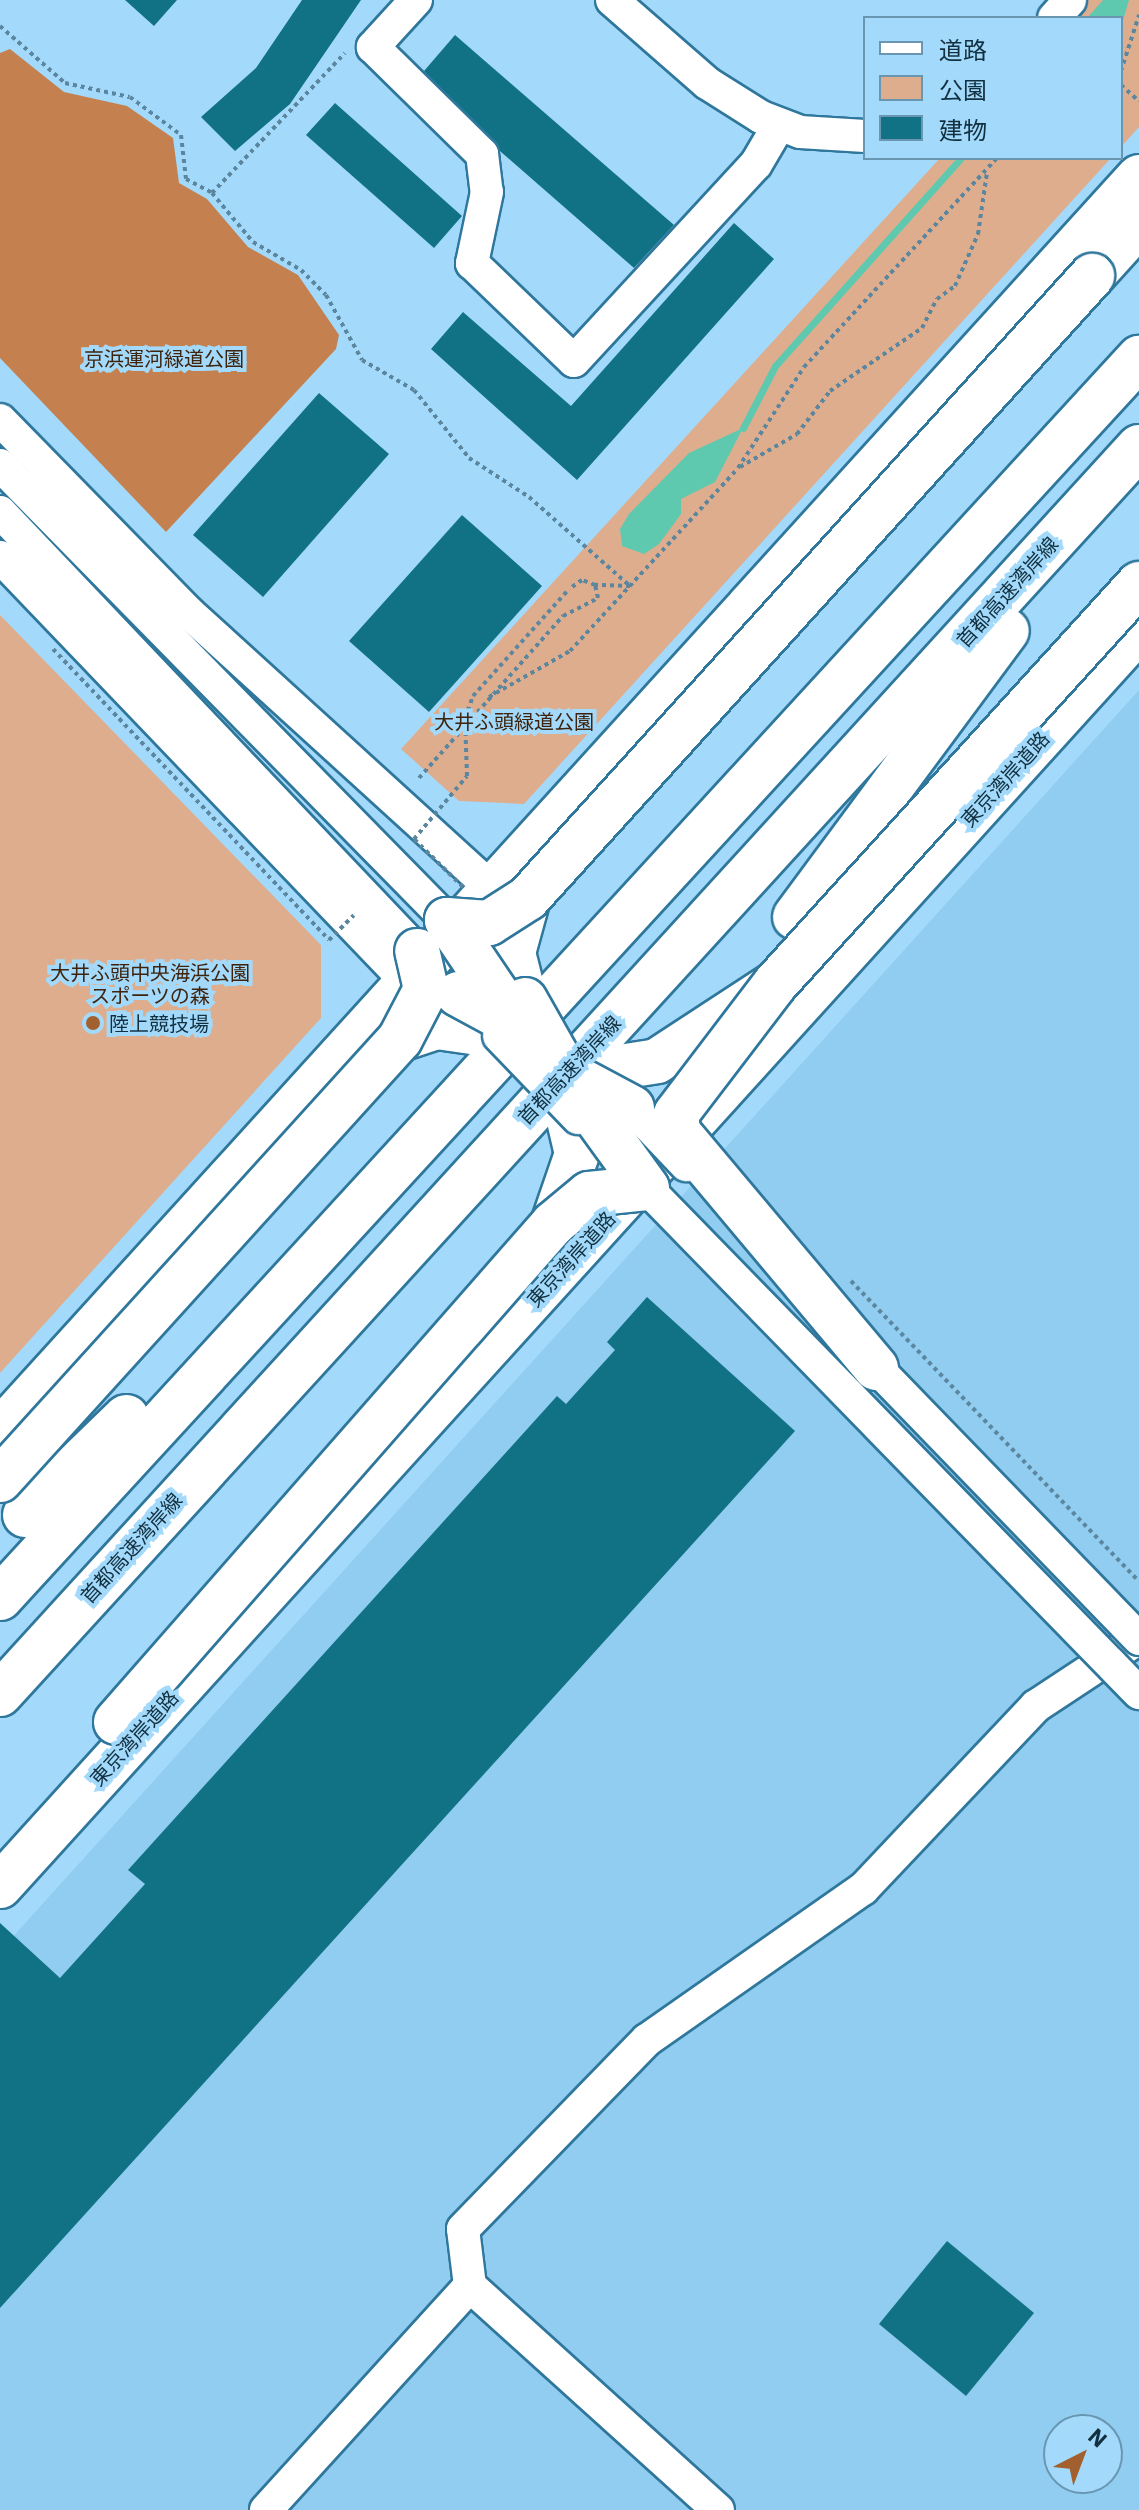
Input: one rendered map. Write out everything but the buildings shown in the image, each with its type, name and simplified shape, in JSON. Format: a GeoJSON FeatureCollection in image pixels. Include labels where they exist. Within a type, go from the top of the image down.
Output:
{"type":"FeatureCollection","features":[{"type":"Feature","properties":{"kind":"highway"},"geometry":{"type":"LineString","coordinates":[[483,899],[1139,177]]}},
{"type":"Feature","properties":{"kind":"highway"},"geometry":{"type":"LineString","coordinates":[[1092,276],[1139,203]]}},
{"type":"Feature","properties":{"kind":"highway"},"geometry":{"type":"LineString","coordinates":[[0,1431],[412,967],[483,899],[1092,276],[1139,224]]}},
{"type":"Feature","properties":{"kind":"highway"},"geometry":{"type":"LineString","coordinates":[[0,1598],[404,1154],[1139,358]]}},
{"type":"Feature","properties":{"kind":"highway","name":"首都高速湾岸線"},"geometry":{"type":"LineString","coordinates":[[0,1694],[1139,447]]}},
{"type":"Feature","properties":{"kind":"highway"},"geometry":{"type":"LineString","coordinates":[[795,917],[933,724],[1139,462]]}},
{"type":"Feature","properties":{"kind":"highway"},"geometry":{"type":"LineString","coordinates":[[876,1368],[675,1122],[775,984],[1139,584]]}},
{"type":"Feature","properties":{"kind":"highway","name":"東京湾岸道路"},"geometry":{"type":"LineString","coordinates":[[0,1886],[1139,630]]}},
{"type":"Feature","properties":{"kind":"highway"},"geometry":{"type":"LineString","coordinates":[[483,899],[544,1050],[647,1188]]}},
{"type":"Feature","properties":{"kind":"highway"},"geometry":{"type":"LineString","coordinates":[[483,899],[513,953],[577,1154],[553,1224]]}},
{"type":"Feature","properties":{"kind":"highway"},"geometry":{"type":"LineString","coordinates":[[0,1480],[400,1039],[426,989],[412,967]]}},
{"type":"Feature","properties":{"kind":"highway"},"geometry":{"type":"LineString","coordinates":[[400,1039],[437,1027],[620,1067],[657,1061],[775,984]]}},
{"type":"Feature","properties":{"kind":"highway"},"geometry":{"type":"LineString","coordinates":[[458,994],[632,1108]]}},
{"type":"Feature","properties":{"kind":"highway"},"geometry":{"type":"LineString","coordinates":[[25,1515],[404,1154]]}},
{"type":"Feature","properties":{"kind":"highway"},"geometry":{"type":"LineString","coordinates":[[0,1860],[116,1722],[553,1224],[589,1194],[647,1188]]}},
{"type":"Feature","properties":{"kind":"street"},"geometry":{"type":"LineString","coordinates":[[416,0],[373,47],[482,154],[487,192],[472,263],[574,361],[756,164],[779,125]]}},
{"type":"Feature","properties":{"kind":"street"},"geometry":{"type":"LineString","coordinates":[[612,0],[707,83],[779,125],[863,136]]}},
{"type":"Feature","properties":{"kind":"street"},"geometry":{"type":"LineString","coordinates":[[1056,16],[1070,0]]}},
{"type":"Feature","properties":{"kind":"street"},"geometry":{"type":"LineString","coordinates":[[0,420],[188,612],[483,899]]}},
{"type":"Feature","properties":{"kind":"street"},"geometry":{"type":"LineString","coordinates":[[0,465],[60,551],[412,967]]}},
{"type":"Feature","properties":{"kind":"street"},"geometry":{"type":"LineString","coordinates":[[0,512],[60,551],[483,899]]}},
{"type":"Feature","properties":{"kind":"street"},"geometry":{"type":"LineString","coordinates":[[0,557],[412,967],[458,994]]}},
{"type":"Feature","properties":{"kind":"street"},"geometry":{"type":"LineString","coordinates":[[632,1108],[876,1368],[1139,1638],[1036,1706],[863,1889],[678,2013],[556,2126],[463,2229],[470,2286],[718,2510]]}},
{"type":"Feature","properties":{"kind":"street"},"geometry":{"type":"LineString","coordinates":[[647,1188],[1139,1693]]}},
{"type":"Feature","properties":{"kind":"street"},"geometry":{"type":"LineString","coordinates":[[266,2510],[470,2286]]}},
{"type":"Feature","properties":{"kind":"path"},"geometry":{"type":"LineString","coordinates":[[1123,65],[1139,15]]}},
{"type":"Feature","properties":{"kind":"path"},"geometry":{"type":"LineString","coordinates":[[0,26],[65,83],[130,97],[181,135],[186,179],[212,193],[253,242],[301,270],[326,295],[362,360],[414,390],[469,458],[529,497],[630,586]]}},
{"type":"Feature","properties":{"kind":"path"},"geometry":{"type":"LineString","coordinates":[[212,193],[334,65]]}},
{"type":"Feature","properties":{"kind":"path"},"geometry":{"type":"LineString","coordinates":[[1123,87],[1139,101]]}},
{"type":"Feature","properties":{"kind":"path"},"geometry":{"type":"LineString","coordinates":[[489,697],[570,651],[738,468],[804,367],[995,160]]}},
{"type":"Feature","properties":{"kind":"path"},"geometry":{"type":"LineString","coordinates":[[738,468],[797,434],[830,391],[922,328],[937,299],[955,286],[978,234],[987,170]]}},
{"type":"Feature","properties":{"kind":"path"},"geometry":{"type":"LineString","coordinates":[[483,899],[414,839],[467,776],[465,718],[473,696],[569,589],[582,580],[595,585],[630,586]]}},
{"type":"Feature","properties":{"kind":"path"},"geometry":{"type":"LineString","coordinates":[[419,778],[563,616],[588,609],[598,598],[595,585]]}},
{"type":"Feature","properties":{"kind":"path"},"geometry":{"type":"LineString","coordinates":[[53,649],[329,940],[354,915]]}},
{"type":"Feature","properties":{"kind":"path"},"geometry":{"type":"LineString","coordinates":[[840,1270],[1139,1581]]}},
{"type":"Feature","properties":{"kind":"shaded area"},"geometry":{"type":"Polygon","coordinates":[[[1103,0],[1129,0],[1123,20],[1123,16],[1089,16],[1103,0]]]}},
{"type":"Feature","properties":{"kind":"shaded area"},"geometry":{"type":"Polygon","coordinates":[[[743,428],[715,482],[681,499],[681,514],[659,544],[644,554],[622,546],[620,529],[629,514],[689,453],[743,428]]]}},
{"type":"Feature","properties":{"kind":"shaded area"},"geometry":{"type":"Polygon","coordinates":[[[1139,690],[1139,2510],[0,2510],[0,1951],[1139,690]]]}},
{"type":"Feature","properties":{"kind":"green space"},"geometry":{"type":"Polygon","coordinates":[[[1084,0],[1139,0],[1139,127],[1123,145],[1123,16],[1070,16],[1084,0]]]}},
{"type":"Feature","properties":{"kind":"green space","name":"京浜運河緑道公園"},"geometry":{"type":"Polygon","coordinates":[[[10,49],[64,92],[127,106],[173,138],[179,183],[207,199],[248,247],[298,275],[339,335],[336,349],[166,532],[0,358],[0,53],[10,49]]]}},
{"type":"Feature","properties":{"kind":"green space","name":"大井ふ頭緑道公園"},"geometry":{"type":"Polygon","coordinates":[[[938,160],[1109,160],[524,804],[459,801],[401,749],[938,160]]]}},
{"type":"Feature","properties":{"kind":"green space","name":"大井ふ頭中央海浜公園 スポーツの森"},"geometry":{"type":"Polygon","coordinates":[[[0,615],[321,945],[321,1018],[0,1373],[0,615]]]}},
{"type":"Feature","properties":{"kind":"waterway"},"geometry":{"type":"LineString","coordinates":[[743,428],[775,366],[959,160]]}},
{"type":"Feature","properties":{"kind":"place","name":"陸上競技場"},"geometry":{"type":"Point","coordinates":[93,1023]}}]}
